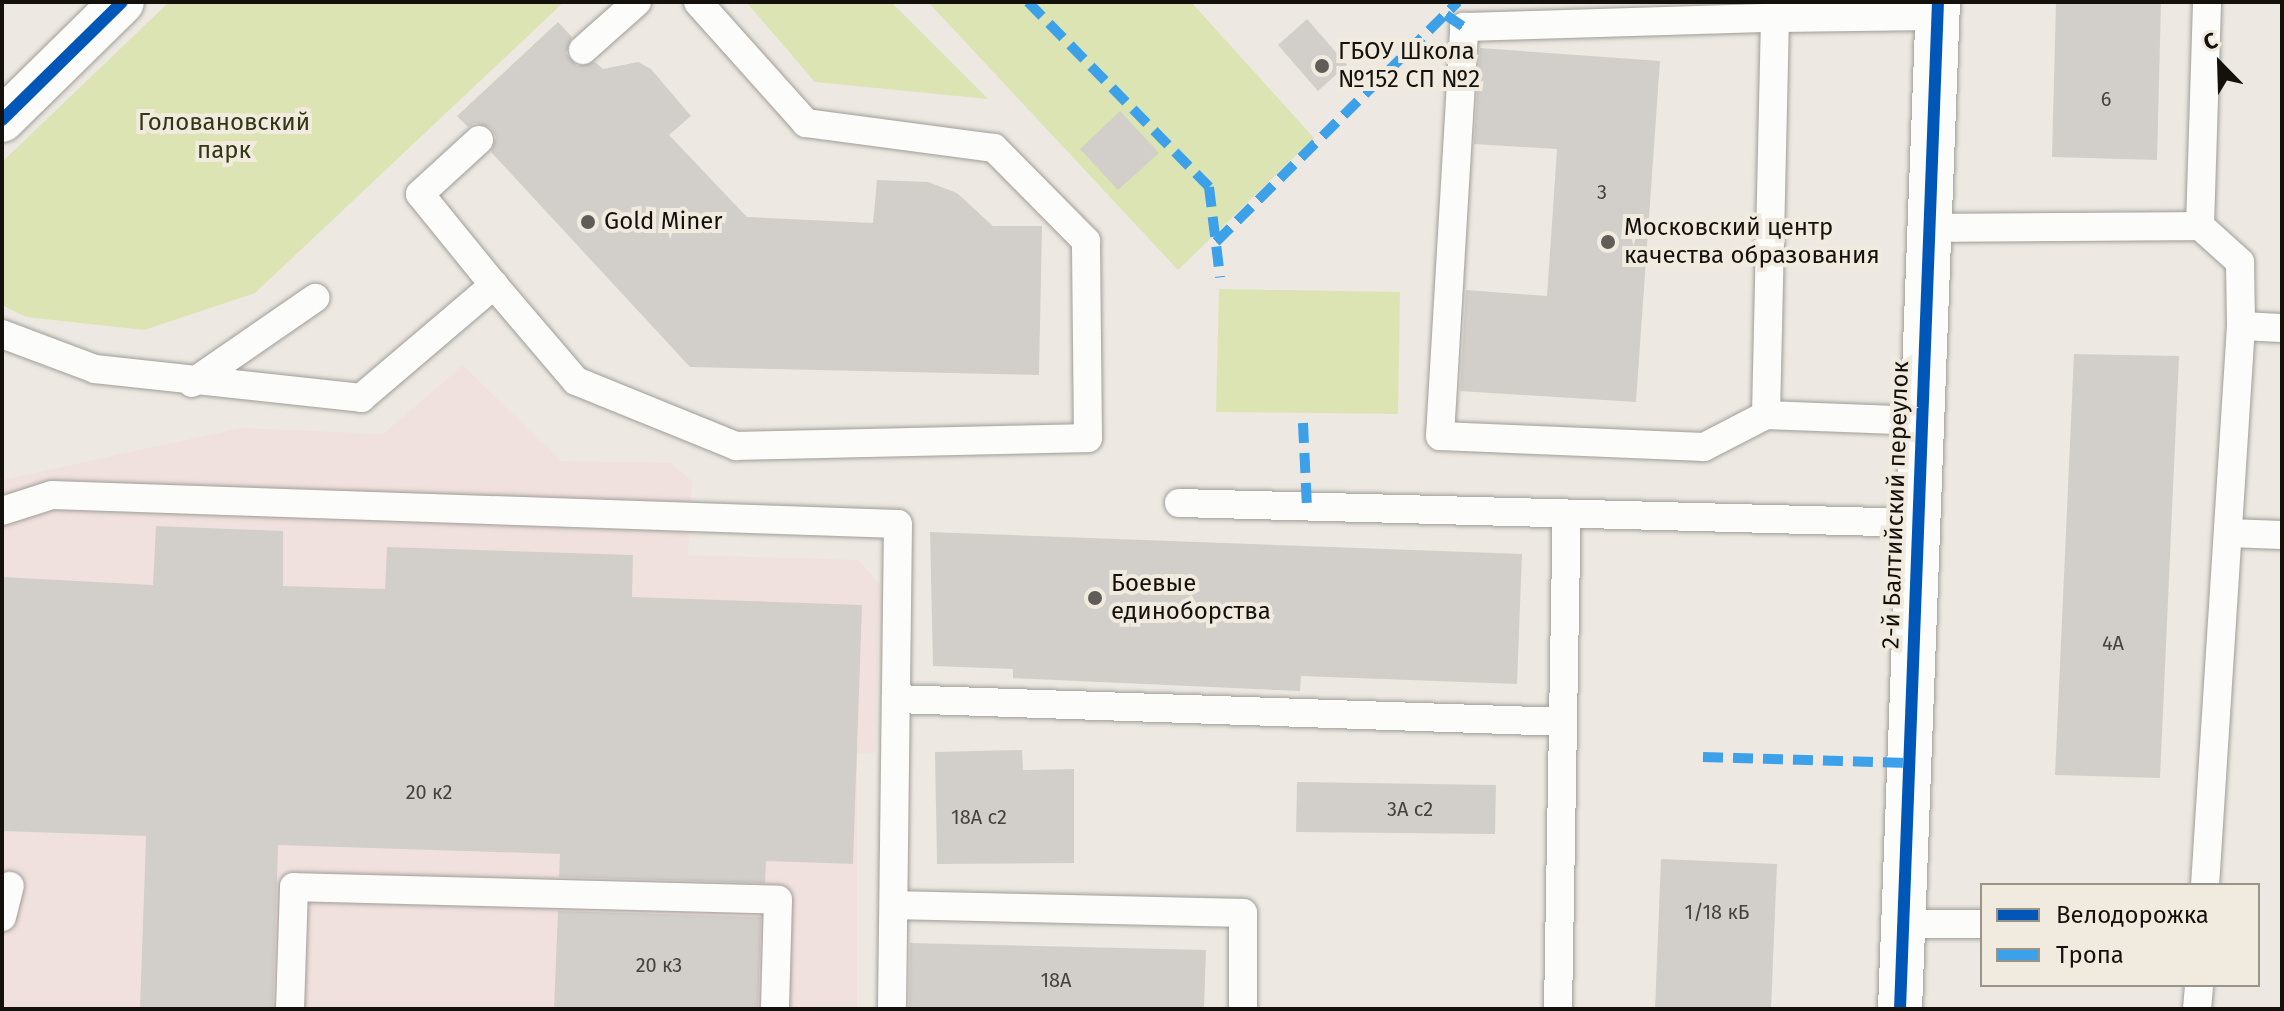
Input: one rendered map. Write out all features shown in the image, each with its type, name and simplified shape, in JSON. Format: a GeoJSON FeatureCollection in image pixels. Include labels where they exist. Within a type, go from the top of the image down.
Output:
{"type":"FeatureCollection","features":[{"type":"Feature","properties":{"kind":"street"},"geometry":{"type":"LineString","coordinates":[[2,120],[122,2]]}},
{"type":"Feature","properties":{"kind":"street","name":"2-й Балтийский переулок"},"geometry":{"type":"LineString","coordinates":[[1900,1009],[1916,523],[1938,9]]}},
{"type":"Feature","properties":{"kind":"lane"},"geometry":{"type":"LineString","coordinates":[[583,50],[637,2]]}},
{"type":"Feature","properties":{"kind":"lane"},"geometry":{"type":"LineString","coordinates":[[479,140],[420,194],[576,381],[736,446],[1088,438],[1086,241],[994,148],[806,123],[698,2]]}},
{"type":"Feature","properties":{"kind":"lane"},"geometry":{"type":"LineString","coordinates":[[2200,226],[2207,2]]}},
{"type":"Feature","properties":{"kind":"lane"},"geometry":{"type":"LineString","coordinates":[[1922,421],[1766,415],[1704,447],[1440,436],[1464,27],[1775,18],[1938,9]]}},
{"type":"Feature","properties":{"kind":"lane"},"geometry":{"type":"LineString","coordinates":[[1766,415],[1775,18]]}},
{"type":"Feature","properties":{"kind":"lane"},"geometry":{"type":"LineString","coordinates":[[1929,228],[2200,226],[2240,262],[2241,326],[2205,883]]}},
{"type":"Feature","properties":{"kind":"lane"},"geometry":{"type":"LineString","coordinates":[[2,334],[95,369],[192,383],[361,398],[494,285]]}},
{"type":"Feature","properties":{"kind":"lane"},"geometry":{"type":"LineString","coordinates":[[192,383],[315,298]]}},
{"type":"Feature","properties":{"kind":"lane"},"geometry":{"type":"LineString","coordinates":[[2241,326],[2282,328]]}},
{"type":"Feature","properties":{"kind":"lane"},"geometry":{"type":"LineString","coordinates":[[2,511],[52,495],[898,524],[892,1009]]}},
{"type":"Feature","properties":{"kind":"lane"},"geometry":{"type":"LineString","coordinates":[[1179,503],[1916,523]]}},
{"type":"Feature","properties":{"kind":"lane"},"geometry":{"type":"LineString","coordinates":[[1558,1009],[1567,514]]}},
{"type":"Feature","properties":{"kind":"lane"},"geometry":{"type":"LineString","coordinates":[[2228,533],[2282,535]]}},
{"type":"Feature","properties":{"kind":"lane"},"geometry":{"type":"LineString","coordinates":[[896,699],[1563,722]]}},
{"type":"Feature","properties":{"kind":"lane"},"geometry":{"type":"LineString","coordinates":[[2,917],[10,886]]}},
{"type":"Feature","properties":{"kind":"lane"},"geometry":{"type":"LineString","coordinates":[[290,1009],[294,887],[778,900],[775,1009]]}},
{"type":"Feature","properties":{"kind":"lane"},"geometry":{"type":"LineString","coordinates":[[894,905],[1243,913],[1243,1009]]}},
{"type":"Feature","properties":{"kind":"lane"},"geometry":{"type":"LineString","coordinates":[[1903,924],[1980,924]]}},
{"type":"Feature","properties":{"kind":"lane"},"geometry":{"type":"LineString","coordinates":[[2197,1009],[2199,987]]}},
{"type":"Feature","properties":{"kind":"shaded area"},"geometry":{"type":"Polygon","coordinates":[[[463,365],[561,461],[671,463],[692,481],[688,555],[858,560],[880,584],[875,753],[857,754],[857,1009],[2,1009],[2,480],[241,428],[383,434],[463,365]]]}},
{"type":"Feature","properties":{"kind":"green space","name":"Головановский парк"},"geometry":{"type":"Polygon","coordinates":[[[169,2],[564,2],[255,293],[144,330],[26,317],[2,305],[2,162],[169,2]]]}},
{"type":"Feature","properties":{"kind":"green space"},"geometry":{"type":"Polygon","coordinates":[[[746,2],[891,2],[988,99],[815,82],[746,2]]]}},
{"type":"Feature","properties":{"kind":"green space"},"geometry":{"type":"Polygon","coordinates":[[[928,2],[1191,2],[1314,138],[1178,270],[928,2]]]}},
{"type":"Feature","properties":{"kind":"green space"},"geometry":{"type":"Polygon","coordinates":[[[1219,289],[1400,292],[1398,414],[1216,412],[1219,289]]]}},
{"type":"Feature","properties":{"kind":"building"},"geometry":{"type":"Polygon","coordinates":[[[2056,2],[2161,2],[2157,160],[2052,157],[2056,2]]]}},
{"type":"Feature","properties":{"kind":"building"},"geometry":{"type":"Polygon","coordinates":[[[1307,19],[1347,65],[1318,91],[1278,45],[1307,19]]]}},
{"type":"Feature","properties":{"kind":"building"},"geometry":{"type":"Polygon","coordinates":[[[558,22],[572,37],[566,53],[577,66],[595,62],[603,69],[638,62],[651,69],[691,116],[669,135],[747,217],[873,223],[877,180],[928,182],[957,193],[993,226],[1042,226],[1039,375],[690,367],[491,152],[496,137],[491,128],[476,123],[468,127],[457,116],[558,22]]]}},
{"type":"Feature","properties":{"kind":"building"},"geometry":{"type":"Polygon","coordinates":[[[1480,48],[1660,61],[1636,402],[1460,391],[1466,290],[1547,296],[1557,149],[1474,144],[1480,48]]]}},
{"type":"Feature","properties":{"kind":"building"},"geometry":{"type":"Polygon","coordinates":[[[1120,111],[1159,153],[1118,190],[1080,149],[1120,111]]]}},
{"type":"Feature","properties":{"kind":"building"},"geometry":{"type":"Polygon","coordinates":[[[2074,354],[2179,356],[2160,778],[2055,775],[2074,354]]]}},
{"type":"Feature","properties":{"kind":"building"},"geometry":{"type":"Polygon","coordinates":[[[156,526],[283,531],[283,586],[385,589],[387,547],[633,555],[632,597],[862,605],[853,864],[766,861],[765,883],[559,877],[560,854],[278,845],[273,1009],[140,1009],[146,836],[2,831],[2,577],[153,585],[156,526]]]}},
{"type":"Feature","properties":{"kind":"building"},"geometry":{"type":"Polygon","coordinates":[[[930,532],[1522,554],[1517,684],[1301,676],[1300,691],[1013,678],[1013,669],[933,666],[930,532]]]}},
{"type":"Feature","properties":{"kind":"building"},"geometry":{"type":"Polygon","coordinates":[[[1022,750],[1023,770],[1074,769],[1074,863],[937,864],[935,752],[1022,750]]]}},
{"type":"Feature","properties":{"kind":"building"},"geometry":{"type":"Polygon","coordinates":[[[1297,782],[1496,785],[1495,834],[1296,832],[1297,782]]]}},
{"type":"Feature","properties":{"kind":"building"},"geometry":{"type":"Polygon","coordinates":[[[1661,859],[1777,864],[1771,1009],[1655,1009],[1661,859]]]}},
{"type":"Feature","properties":{"kind":"building"},"geometry":{"type":"Polygon","coordinates":[[[558,911],[761,917],[758,1009],[554,1009],[558,911]]]}},
{"type":"Feature","properties":{"kind":"building"},"geometry":{"type":"Polygon","coordinates":[[[910,943],[1206,950],[1204,1009],[909,1009],[910,943]]]}},
{"type":"Feature","properties":{"kind":"marked path"},"geometry":{"type":"LineString","coordinates":[[1028,2],[1209,187],[1220,277]]}},
{"type":"Feature","properties":{"kind":"marked path"},"geometry":{"type":"LineString","coordinates":[[1216,242],[1458,2]]}},
{"type":"Feature","properties":{"kind":"marked path"},"geometry":{"type":"LineString","coordinates":[[1446,15],[1464,27]]}},
{"type":"Feature","properties":{"kind":"marked path"},"geometry":{"type":"LineString","coordinates":[[1303,423],[1307,507]]}},
{"type":"Feature","properties":{"kind":"marked path"},"geometry":{"type":"LineString","coordinates":[[1703,757],[1909,763]]}},
{"type":"Feature","properties":{"kind":"cycle path"},"geometry":{"type":"LineString","coordinates":[[2,120],[122,2]]}},
{"type":"Feature","properties":{"kind":"cycle path"},"geometry":{"type":"LineString","coordinates":[[1900,1009],[1938,2]]}},
{"type":"Feature","properties":{"kind":"place","name":"ГБОУ Школа №152 СП №2"},"geometry":{"type":"Point","coordinates":[1322,66]}},
{"type":"Feature","properties":{"kind":"place","name":"Gold Miner"},"geometry":{"type":"Point","coordinates":[588,222]}},
{"type":"Feature","properties":{"kind":"place","name":"Московский центр качества образования"},"geometry":{"type":"Point","coordinates":[1608,242]}},
{"type":"Feature","properties":{"kind":"place","name":"Боевые единоборства"},"geometry":{"type":"Point","coordinates":[1095,598]}}]}
